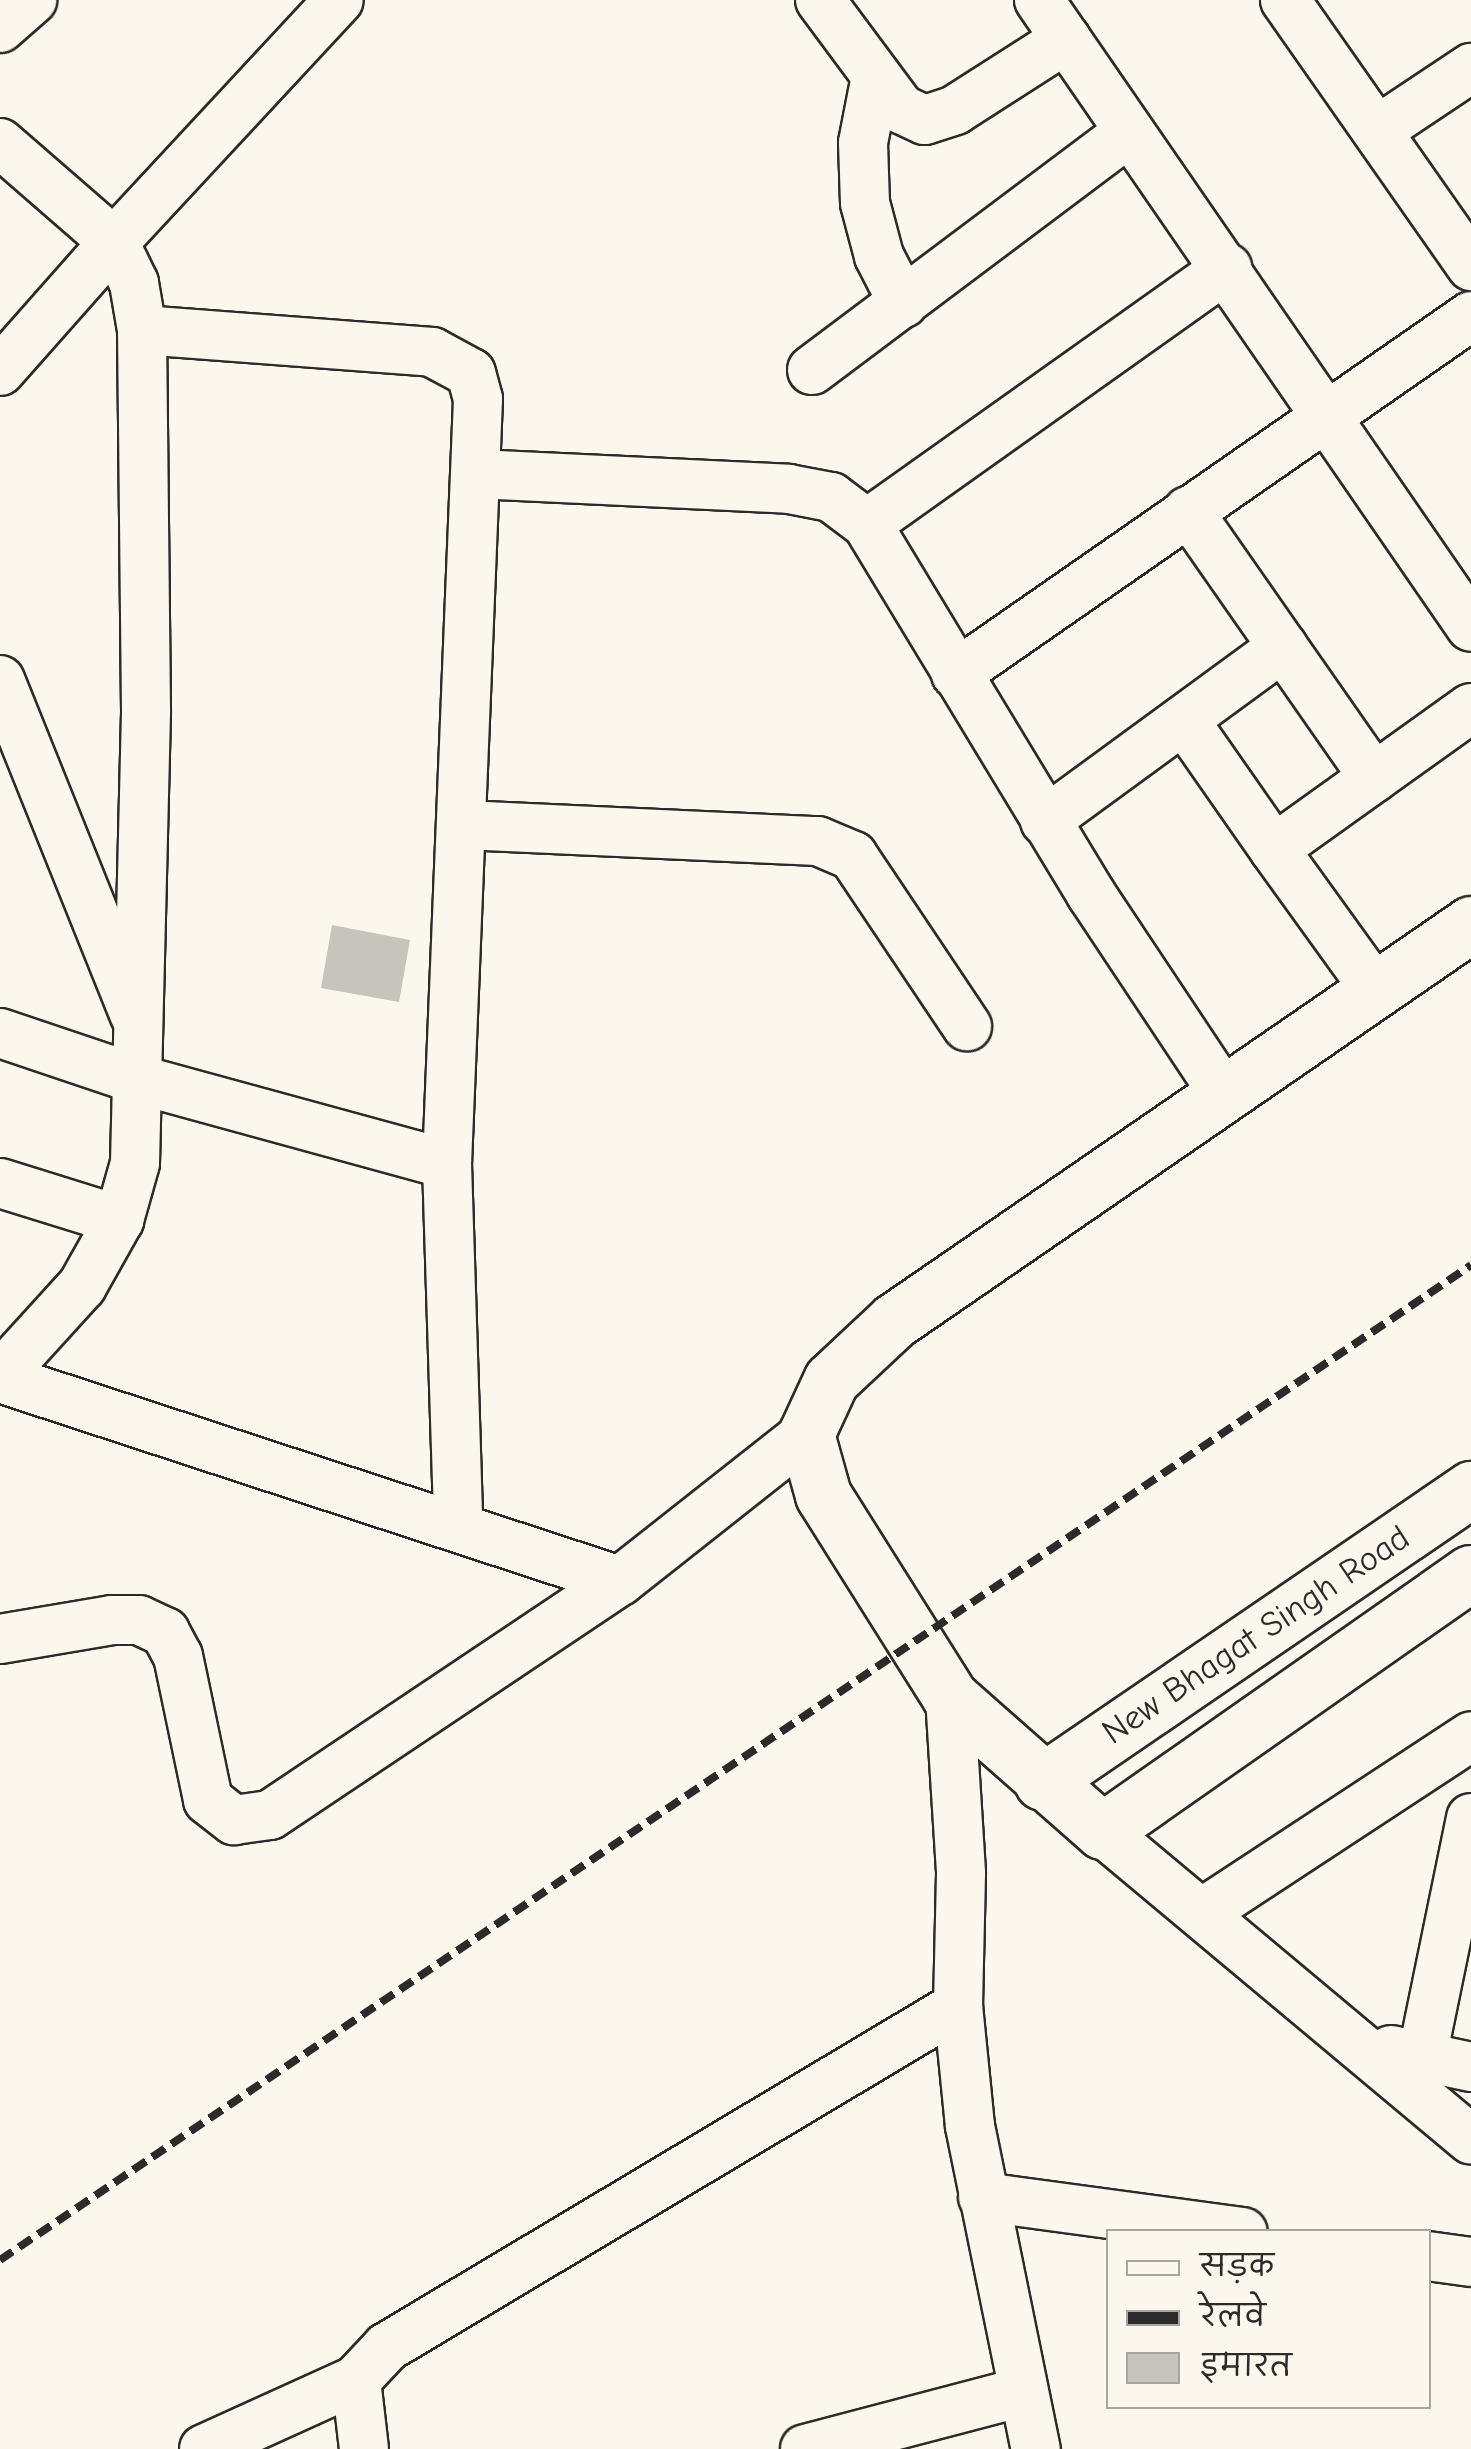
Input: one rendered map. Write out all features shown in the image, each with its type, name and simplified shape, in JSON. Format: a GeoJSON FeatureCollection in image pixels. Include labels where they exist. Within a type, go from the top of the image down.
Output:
{"type":"FeatureCollection","features":[{"type":"Feature","properties":{"kind":"street"},"geometry":{"type":"LineString","coordinates":[[0,28],[32,0]]}},
{"type":"Feature","properties":{"kind":"street"},"geometry":{"type":"LineString","coordinates":[[0,371],[339,0]]}},
{"type":"Feature","properties":{"kind":"street"},"geometry":{"type":"LineString","coordinates":[[820,0],[901,109],[925,120],[955,110],[1066,39]]}},
{"type":"Feature","properties":{"kind":"street"},"geometry":{"type":"LineString","coordinates":[[1040,0],[1471,627]]}},
{"type":"Feature","properties":{"kind":"street"},"geometry":{"type":"LineString","coordinates":[[1285,0],[1471,266]]}},
{"type":"Feature","properties":{"kind":"street"},"geometry":{"type":"LineString","coordinates":[[1378,130],[1471,68]]}},
{"type":"Feature","properties":{"kind":"street"},"geometry":{"type":"LineString","coordinates":[[876,76],[863,144],[866,203],[879,256],[903,302]]}},
{"type":"Feature","properties":{"kind":"street"},"geometry":{"type":"LineString","coordinates":[[812,370],[1129,132]]}},
{"type":"Feature","properties":{"kind":"street"},"geometry":{"type":"LineString","coordinates":[[0,143],[114,242],[134,283],[142,330],[140,1080],[135,1163],[119,1220],[82,1286],[0,1377],[620,1580]]}},
{"type":"Feature","properties":{"kind":"street"},"geometry":{"type":"LineString","coordinates":[[867,524],[1227,268]]}},
{"type":"Feature","properties":{"kind":"street"},"geometry":{"type":"LineString","coordinates":[[956,674],[1471,316]]}},
{"type":"Feature","properties":{"kind":"street"},"geometry":{"type":"LineString","coordinates":[[142,330],[455,359],[471,373],[478,398],[448,1164],[458,1524]]}},
{"type":"Feature","properties":{"kind":"street"},"geometry":{"type":"LineString","coordinates":[[476,474],[789,488],[830,496],[867,524],[1046,821],[1225,1096]]}},
{"type":"Feature","properties":{"kind":"street"},"geometry":{"type":"LineString","coordinates":[[1188,511],[1374,778]]}},
{"type":"Feature","properties":{"kind":"street"},"geometry":{"type":"LineString","coordinates":[[1046,821],[1283,648]]}},
{"type":"Feature","properties":{"kind":"street"},"geometry":{"type":"LineString","coordinates":[[0,680],[87,911],[140,1028]]}},
{"type":"Feature","properties":{"kind":"street"},"geometry":{"type":"LineString","coordinates":[[1274,849],[1471,708]]}},
{"type":"Feature","properties":{"kind":"street"},"geometry":{"type":"LineString","coordinates":[[1184,720],[1377,992]]}},
{"type":"Feature","properties":{"kind":"street"},"geometry":{"type":"LineString","coordinates":[[463,825],[818,841],[853,856],[966,1026]]}},
{"type":"Feature","properties":{"kind":"street"},"geometry":{"type":"LineString","coordinates":[[0,1639],[112,1620],[139,1620],[165,1632],[178,1656],[208,1800],[234,1820],[270,1815],[620,1580],[806,1434],[831,1380],[894,1321],[1471,924]]}},
{"type":"Feature","properties":{"kind":"street"},"geometry":{"type":"LineString","coordinates":[[0,1033],[140,1080],[448,1164]]}},
{"type":"Feature","properties":{"kind":"street"},"geometry":{"type":"LineString","coordinates":[[0,1183],[119,1220]]}},
{"type":"Feature","properties":{"kind":"street"},"geometry":{"type":"LineString","coordinates":[[806,1434],[823,1494],[950,1697],[1042,1782],[1363,2044],[1471,2139]]}},
{"type":"Feature","properties":{"kind":"street","name":"New Bhagat Singh Road"},"geometry":{"type":"LineString","coordinates":[[1042,1782],[1471,1489]]}},
{"type":"Feature","properties":{"kind":"street","name":"New Bhagat Singh Road"},"geometry":{"type":"LineString","coordinates":[[1102,1831],[1471,1573]]}},
{"type":"Feature","properties":{"kind":"street"},"geometry":{"type":"LineString","coordinates":[[950,1697],[960,1874],[958,2006],[983,2197],[1036,2449]]}},
{"type":"Feature","properties":{"kind":"street"},"geometry":{"type":"LineString","coordinates":[[1202,1912],[1471,1736]]}},
{"type":"Feature","properties":{"kind":"street"},"geometry":{"type":"LineString","coordinates":[[1422,2057],[1464,1888],[1471,1818]]}},
{"type":"Feature","properties":{"kind":"street"},"geometry":{"type":"LineString","coordinates":[[204,2449],[356,2380],[386,2347],[958,2006]]}},
{"type":"Feature","properties":{"kind":"street"},"geometry":{"type":"LineString","coordinates":[[1363,2044],[1471,2067]]}},
{"type":"Feature","properties":{"kind":"street"},"geometry":{"type":"LineString","coordinates":[[983,2197],[1221,2229]]}},
{"type":"Feature","properties":{"kind":"street"},"geometry":{"type":"LineString","coordinates":[[1431,2256],[1471,2262]]}},
{"type":"Feature","properties":{"kind":"street"},"geometry":{"type":"LineString","coordinates":[[356,2380],[364,2449]]}},
{"type":"Feature","properties":{"kind":"street"},"geometry":{"type":"LineString","coordinates":[[805,2449],[1023,2392]]}},
{"type":"Feature","properties":{"kind":"building"},"geometry":{"type":"Polygon","coordinates":[[[332,925],[410,940],[399,1002],[321,988],[332,925]]]}},
{"type":"Feature","properties":{"kind":"railway"},"geometry":{"type":"LineString","coordinates":[[0,2260],[1471,1265]]}}]}
